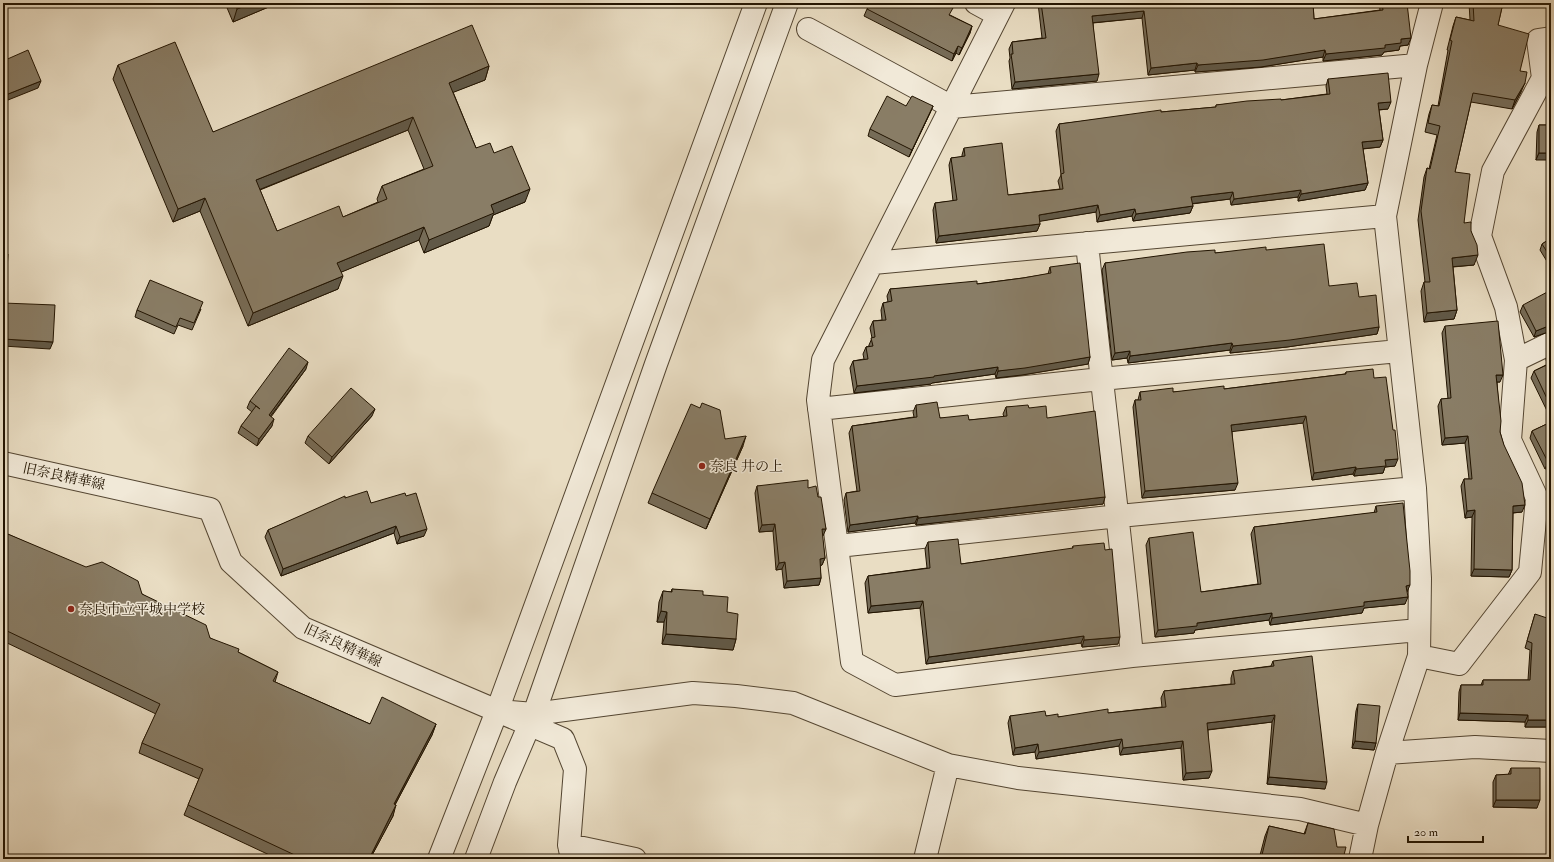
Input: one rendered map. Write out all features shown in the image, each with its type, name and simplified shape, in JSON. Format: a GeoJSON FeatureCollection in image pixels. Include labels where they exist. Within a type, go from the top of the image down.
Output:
{"type":"FeatureCollection","features":[{"type":"Feature","properties":{"kind":"street"},"geometry":{"type":"LineString","coordinates":[[439,859],[497,711],[756,3]]}},
{"type":"Feature","properties":{"kind":"street"},"geometry":{"type":"LineString","coordinates":[[476,859],[505,782],[531,720],[656,364],[787,3]]}},
{"type":"Feature","properties":{"kind":"street"},"geometry":{"type":"LineString","coordinates":[[976,3],[1001,9],[823,360],[818,400],[852,662],[895,685],[1132,656],[1419,630]]}},
{"type":"Feature","properties":{"kind":"street"},"geometry":{"type":"LineString","coordinates":[[1360,859],[1367,825],[1387,753],[1419,656],[1420,578],[1415,488],[1384,216],[1416,65],[1432,3]]}},
{"type":"Feature","properties":{"kind":"street"},"geometry":{"type":"LineString","coordinates":[[808,29],[952,107],[1416,65]]}},
{"type":"Feature","properties":{"kind":"street"},"geometry":{"type":"LineString","coordinates":[[1419,656],[1459,664],[1530,572],[1544,494],[1510,440],[1516,360],[1506,307],[1480,236],[1493,171],[1543,78],[1538,40],[1551,38]]}},
{"type":"Feature","properties":{"kind":"street"},"geometry":{"type":"LineString","coordinates":[[873,263],[1384,216]]}},
{"type":"Feature","properties":{"kind":"street"},"geometry":{"type":"LineString","coordinates":[[1087,243],[1101,379],[1119,516],[1132,656]]}},
{"type":"Feature","properties":{"kind":"street"},"geometry":{"type":"LineString","coordinates":[[1516,360],[1551,343]]}},
{"type":"Feature","properties":{"kind":"street"},"geometry":{"type":"LineString","coordinates":[[819,409],[1101,379],[1399,351]]}},
{"type":"Feature","properties":{"kind":"street","name":"旧奈良精華線"},"geometry":{"type":"LineString","coordinates":[[3,463],[210,509],[231,562],[303,628],[497,711],[531,720],[562,740],[575,769],[570,852]]}},
{"type":"Feature","properties":{"kind":"street"},"geometry":{"type":"LineString","coordinates":[[838,546],[1119,516],[1415,488]]}},
{"type":"Feature","properties":{"kind":"street"},"geometry":{"type":"LineString","coordinates":[[531,720],[693,693],[736,696],[793,703],[948,766],[1018,778],[1300,809],[1367,825]]}},
{"type":"Feature","properties":{"kind":"street"},"geometry":{"type":"LineString","coordinates":[[1387,753],[1475,748],[1551,750]]}},
{"type":"Feature","properties":{"kind":"street"},"geometry":{"type":"LineString","coordinates":[[925,859],[948,766]]}},
{"type":"Feature","properties":{"kind":"street"},"geometry":{"type":"LineString","coordinates":[[570,852],[635,859]]}},
{"type":"Feature","properties":{"kind":"building"},"geometry":{"type":"Polygon","coordinates":[[[235,3],[252,3],[237,9],[235,3]]]}},
{"type":"Feature","properties":{"kind":"building"},"geometry":{"type":"Polygon","coordinates":[[[870,3],[942,3],[953,8],[949,15],[972,26],[962,48],[958,46],[954,54],[867,9],[870,3]]]}},
{"type":"Feature","properties":{"kind":"building"},"geometry":{"type":"Polygon","coordinates":[[[1041,3],[1313,3],[1314,19],[1383,10],[1382,3],[1407,3],[1411,38],[1401,39],[1401,43],[1385,45],[1385,48],[1326,54],[1325,50],[1263,60],[1198,65],[1197,63],[1151,68],[1144,11],[1092,16],[1099,74],[1015,82],[1011,54],[1013,54],[1012,42],[1046,38],[1041,3]]]}},
{"type":"Feature","properties":{"kind":"building"},"geometry":{"type":"Polygon","coordinates":[[[1473,3],[1503,3],[1498,25],[1529,34],[1520,71],[1527,72],[1525,83],[1515,100],[1473,93],[1455,172],[1470,174],[1464,223],[1471,222],[1471,231],[1477,245],[1478,255],[1452,258],[1457,310],[1427,313],[1424,282],[1430,282],[1421,211],[1427,168],[1430,169],[1440,126],[1428,123],[1432,105],[1439,106],[1452,41],[1450,40],[1456,17],[1474,21],[1473,3]]]}},
{"type":"Feature","properties":{"kind":"building"},"geometry":{"type":"Polygon","coordinates":[[[472,25],[489,66],[449,83],[476,148],[490,143],[494,153],[512,146],[530,189],[491,205],[494,213],[429,240],[424,227],[337,263],[343,276],[253,313],[205,198],[178,209],[118,65],[175,42],[213,132],[472,25]],[[413,117],[256,180],[277,231],[339,206],[343,217],[387,199],[382,186],[433,166],[413,117]]]}},
{"type":"Feature","properties":{"kind":"building"},"geometry":{"type":"Polygon","coordinates":[[[28,50],[41,81],[3,96],[3,61],[28,50]]]}},
{"type":"Feature","properties":{"kind":"building"},"geometry":{"type":"Polygon","coordinates":[[[1388,73],[1391,102],[1378,103],[1383,140],[1362,142],[1368,183],[1301,194],[1301,190],[1234,199],[1233,192],[1191,197],[1193,206],[1136,214],[1135,209],[1100,215],[1098,205],[1039,215],[1040,224],[939,236],[935,203],[957,200],[951,158],[965,156],[964,148],[1002,143],[1008,195],[1063,189],[1061,174],[1064,173],[1059,124],[1161,110],[1161,112],[1216,107],[1216,105],[1247,101],[1281,100],[1330,94],[1328,79],[1388,73]]]}},
{"type":"Feature","properties":{"kind":"building"},"geometry":{"type":"Polygon","coordinates":[[[887,96],[906,106],[912,96],[933,106],[912,150],[870,129],[887,96]]]}},
{"type":"Feature","properties":{"kind":"building"},"geometry":{"type":"Polygon","coordinates":[[[1539,125],[1551,125],[1551,153],[1539,153],[1539,125]]]}},
{"type":"Feature","properties":{"kind":"building"},"geometry":{"type":"Polygon","coordinates":[[[1551,238],[1551,258],[1542,244],[1551,238]]]}},
{"type":"Feature","properties":{"kind":"building"},"geometry":{"type":"Polygon","coordinates":[[[1324,244],[1329,286],[1357,283],[1359,297],[1376,295],[1379,327],[1290,340],[1233,346],[1232,343],[1130,356],[1130,351],[1115,353],[1105,263],[1187,252],[1215,250],[1215,253],[1266,247],[1266,250],[1324,244]]]}},
{"type":"Feature","properties":{"kind":"building"},"geometry":{"type":"Polygon","coordinates":[[[3,253],[8,254],[6,285],[3,285],[3,253]]]}},
{"type":"Feature","properties":{"kind":"building"},"geometry":{"type":"Polygon","coordinates":[[[1080,263],[1090,357],[1025,368],[998,371],[998,367],[934,377],[857,386],[853,361],[868,359],[866,347],[873,346],[871,338],[875,337],[873,321],[886,320],[883,303],[892,301],[890,289],[977,281],[977,284],[1023,278],[1051,273],[1050,267],[1080,263]]]}},
{"type":"Feature","properties":{"kind":"building"},"geometry":{"type":"Polygon","coordinates":[[[150,280],[203,302],[194,323],[180,318],[176,327],[137,310],[150,280]]]}},
{"type":"Feature","properties":{"kind":"building"},"geometry":{"type":"Polygon","coordinates":[[[1551,290],[1551,325],[1536,331],[1523,305],[1551,290]]]}},
{"type":"Feature","properties":{"kind":"building"},"geometry":{"type":"Polygon","coordinates":[[[3,303],[55,305],[53,342],[3,339],[3,303]]]}},
{"type":"Feature","properties":{"kind":"building"},"geometry":{"type":"Polygon","coordinates":[[[1498,321],[1503,375],[1496,375],[1501,421],[1500,432],[1504,445],[1522,483],[1525,505],[1513,506],[1512,570],[1474,569],[1475,510],[1467,511],[1464,479],[1472,479],[1468,436],[1445,438],[1441,399],[1451,398],[1445,326],[1498,321]]]}},
{"type":"Feature","properties":{"kind":"building"},"geometry":{"type":"Polygon","coordinates":[[[289,348],[308,362],[269,415],[274,419],[259,439],[241,426],[256,406],[260,409],[250,401],[289,348]]]}},
{"type":"Feature","properties":{"kind":"building"},"geometry":{"type":"Polygon","coordinates":[[[1551,351],[1551,359],[1548,353],[1551,351]]]}},
{"type":"Feature","properties":{"kind":"building"},"geometry":{"type":"Polygon","coordinates":[[[1551,363],[1551,407],[1534,371],[1551,363]]]}},
{"type":"Feature","properties":{"kind":"building"},"geometry":{"type":"Polygon","coordinates":[[[1373,369],[1374,378],[1386,377],[1393,430],[1395,430],[1398,459],[1385,460],[1386,466],[1356,469],[1356,467],[1314,473],[1306,416],[1231,425],[1238,483],[1145,491],[1135,400],[1141,400],[1140,392],[1173,388],[1173,392],[1224,386],[1224,389],[1346,374],[1346,372],[1373,369]]]}},
{"type":"Feature","properties":{"kind":"building"},"geometry":{"type":"Polygon","coordinates":[[[351,388],[375,409],[332,457],[308,436],[351,388]]]}},
{"type":"Feature","properties":{"kind":"building"},"geometry":{"type":"Polygon","coordinates":[[[937,402],[940,418],[968,415],[969,420],[1007,416],[1006,407],[1028,405],[1029,408],[1046,406],[1047,418],[1095,411],[1105,497],[918,518],[918,516],[850,525],[846,493],[860,491],[852,426],[917,417],[916,405],[937,402]]]}},
{"type":"Feature","properties":{"kind":"building"},"geometry":{"type":"Polygon","coordinates":[[[702,403],[720,410],[725,439],[746,436],[710,519],[652,493],[691,404],[700,408],[702,403]]]}},
{"type":"Feature","properties":{"kind":"building"},"geometry":{"type":"Polygon","coordinates":[[[1551,422],[1551,461],[1548,462],[1532,431],[1551,422]]]}},
{"type":"Feature","properties":{"kind":"building"},"geometry":{"type":"Polygon","coordinates":[[[808,480],[808,488],[816,486],[818,497],[821,497],[826,529],[822,529],[825,558],[820,559],[821,578],[787,581],[785,562],[779,563],[775,524],[762,525],[757,486],[808,480]]]}},
{"type":"Feature","properties":{"kind":"building"},"geometry":{"type":"Polygon","coordinates":[[[367,491],[371,503],[405,493],[406,496],[416,493],[427,529],[400,537],[396,526],[283,569],[268,530],[345,496],[345,498],[367,491]]]}},
{"type":"Feature","properties":{"kind":"building"},"geometry":{"type":"Polygon","coordinates":[[[1403,503],[1410,571],[1410,585],[1406,586],[1408,597],[1364,602],[1364,606],[1272,618],[1272,613],[1197,623],[1197,626],[1158,630],[1149,538],[1193,532],[1201,592],[1261,584],[1254,527],[1377,512],[1376,506],[1403,503]]]}},
{"type":"Feature","properties":{"kind":"building"},"geometry":{"type":"Polygon","coordinates":[[[3,532],[86,567],[102,562],[138,581],[142,594],[206,625],[210,638],[239,649],[238,652],[278,672],[273,681],[370,724],[382,697],[436,724],[394,804],[396,805],[369,859],[298,859],[299,857],[188,805],[203,769],[142,743],[160,704],[3,629],[3,532]]]}},
{"type":"Feature","properties":{"kind":"building"},"geometry":{"type":"Polygon","coordinates":[[[958,539],[961,564],[1073,548],[1073,546],[1104,543],[1105,550],[1112,549],[1120,637],[1084,640],[1084,636],[929,657],[923,601],[871,606],[868,576],[930,568],[928,542],[958,539]]]}},
{"type":"Feature","properties":{"kind":"building"},"geometry":{"type":"Polygon","coordinates":[[[672,589],[703,591],[703,595],[728,597],[727,612],[738,614],[736,639],[666,634],[667,612],[661,611],[663,591],[672,592],[672,589]]]}},
{"type":"Feature","properties":{"kind":"building"},"geometry":{"type":"Polygon","coordinates":[[[1549,613],[1551,614],[1551,720],[1528,720],[1528,715],[1460,713],[1461,685],[1483,685],[1483,680],[1530,680],[1532,643],[1527,641],[1535,614],[1547,618],[1549,613]]]}},
{"type":"Feature","properties":{"kind":"building"},"geometry":{"type":"Polygon","coordinates":[[[1312,656],[1327,782],[1269,777],[1275,715],[1207,723],[1212,771],[1186,773],[1183,741],[1123,748],[1122,739],[1039,752],[1038,744],[1015,748],[1010,716],[1045,711],[1046,716],[1058,714],[1058,717],[1108,709],[1108,713],[1166,707],[1164,691],[1235,684],[1233,671],[1274,666],[1273,661],[1312,656]]]}},
{"type":"Feature","properties":{"kind":"building"},"geometry":{"type":"Polygon","coordinates":[[[1358,704],[1380,706],[1376,743],[1355,741],[1358,704]]]}},
{"type":"Feature","properties":{"kind":"building"},"geometry":{"type":"Polygon","coordinates":[[[1511,768],[1540,768],[1540,800],[1496,800],[1496,775],[1511,774],[1511,768]]]}},
{"type":"Feature","properties":{"kind":"building"},"geometry":{"type":"Polygon","coordinates":[[[1549,805],[1551,805],[1551,825],[1550,825],[1549,805]]]}},
{"type":"Feature","properties":{"kind":"building"},"geometry":{"type":"Polygon","coordinates":[[[1308,823],[1334,829],[1337,847],[1346,847],[1343,859],[1261,859],[1269,826],[1305,834],[1308,823]]]}},
{"type":"Feature","properties":{"kind":"place","name":"奈良 井の上"},"geometry":{"type":"Point","coordinates":[702,466]}},
{"type":"Feature","properties":{"kind":"place","name":"奈良市立平城中学校"},"geometry":{"type":"Point","coordinates":[71,609]}}]}
